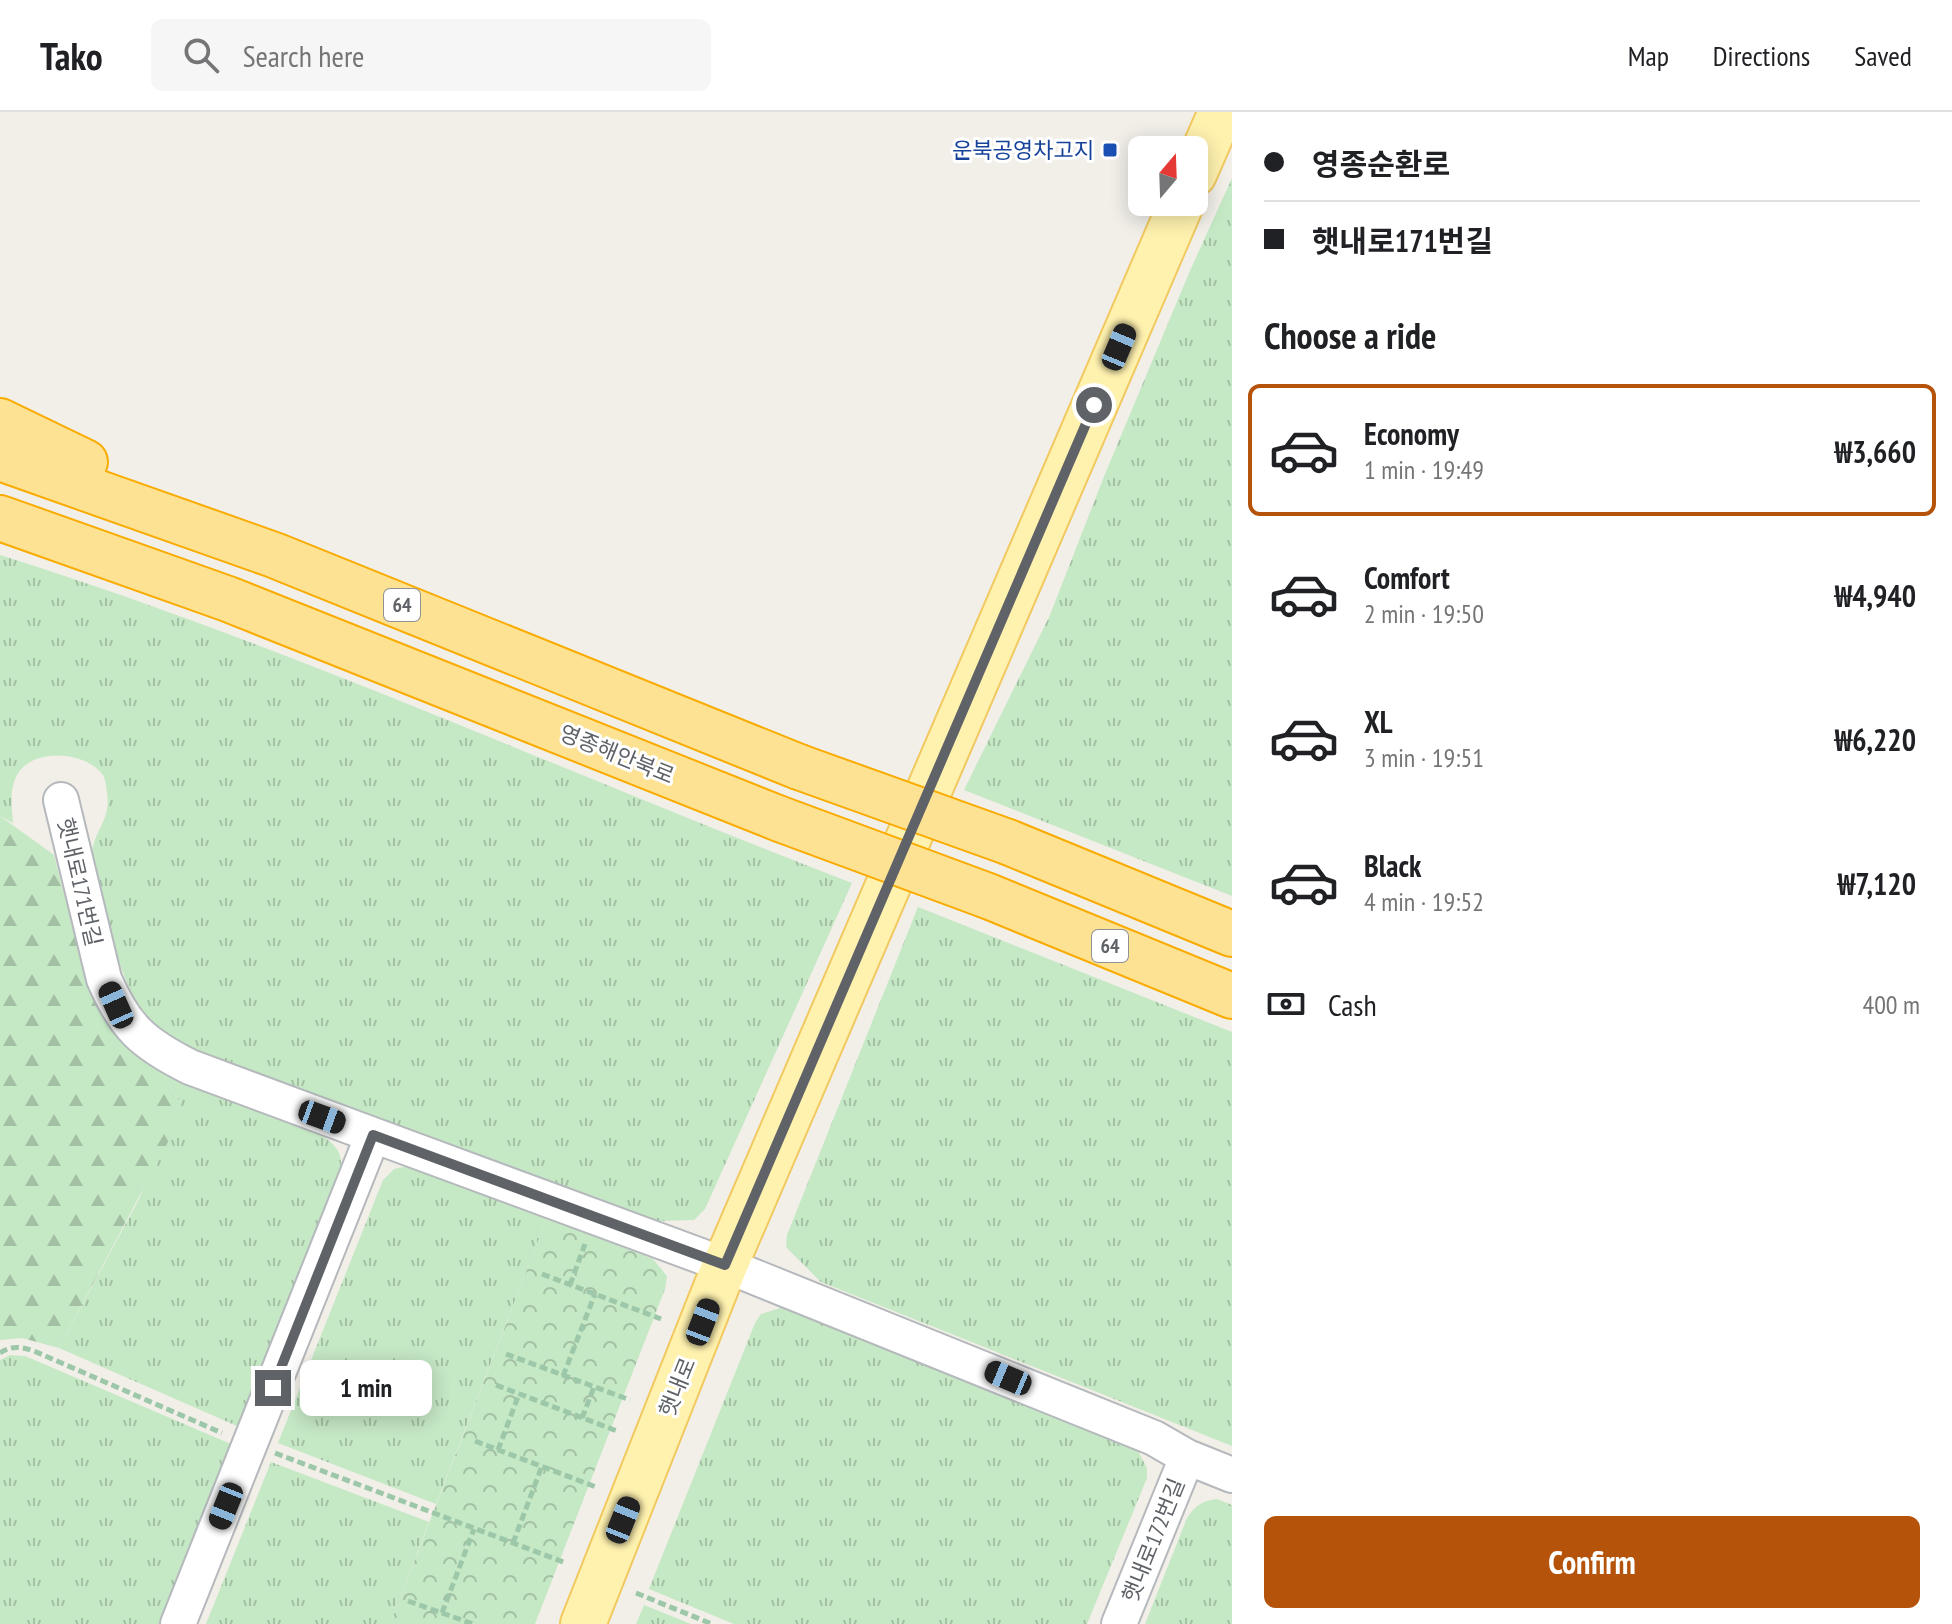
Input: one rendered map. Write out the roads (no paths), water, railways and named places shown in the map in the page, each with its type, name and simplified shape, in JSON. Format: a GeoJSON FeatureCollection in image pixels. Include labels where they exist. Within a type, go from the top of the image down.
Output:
{"type":"FeatureCollection","features":[{"type":"Feature","properties":{"kind":"highway"},"geometry":{"type":"LineString","coordinates":[[0,421],[274,555]]}},
{"type":"Feature","properties":{"kind":"highway","name":"64"},"geometry":{"type":"LineString","coordinates":[[0,458],[274,555],[799,767],[1008,842],[1232,934]]}},
{"type":"Feature","properties":{"kind":"highway","name":"영종해안북로"},"geometry":{"type":"LineString","coordinates":[[0,518],[228,599],[780,819],[988,896],[1232,996]]}},
{"type":"Feature","properties":{"kind":"main road"},"geometry":{"type":"LineString","coordinates":[[1208,142],[1221,112]]}},
{"type":"Feature","properties":{"kind":"main road","name":"햇내로"},"geometry":{"type":"LineString","coordinates":[[583,1624],[725,1265],[1176,216]]}},
{"type":"Feature","properties":{"kind":"street","name":"햇내로171번길"},"geometry":{"type":"LineString","coordinates":[[61,800],[104,979],[116,1005],[137,1034],[163,1053],[190,1067],[725,1265],[1154,1438],[1187,1457]]}},
{"type":"Feature","properties":{"kind":"street"},"geometry":{"type":"LineString","coordinates":[[178,1624],[373,1135]]}},
{"type":"Feature","properties":{"kind":"street","name":"햇내로172번길"},"geometry":{"type":"LineString","coordinates":[[1119,1624],[1187,1457],[1232,1475]]}},
{"type":"Feature","properties":{"kind":"place","name":"운북공영차고지"},"geometry":{"type":"Point","coordinates":[1110,150]}}]}
